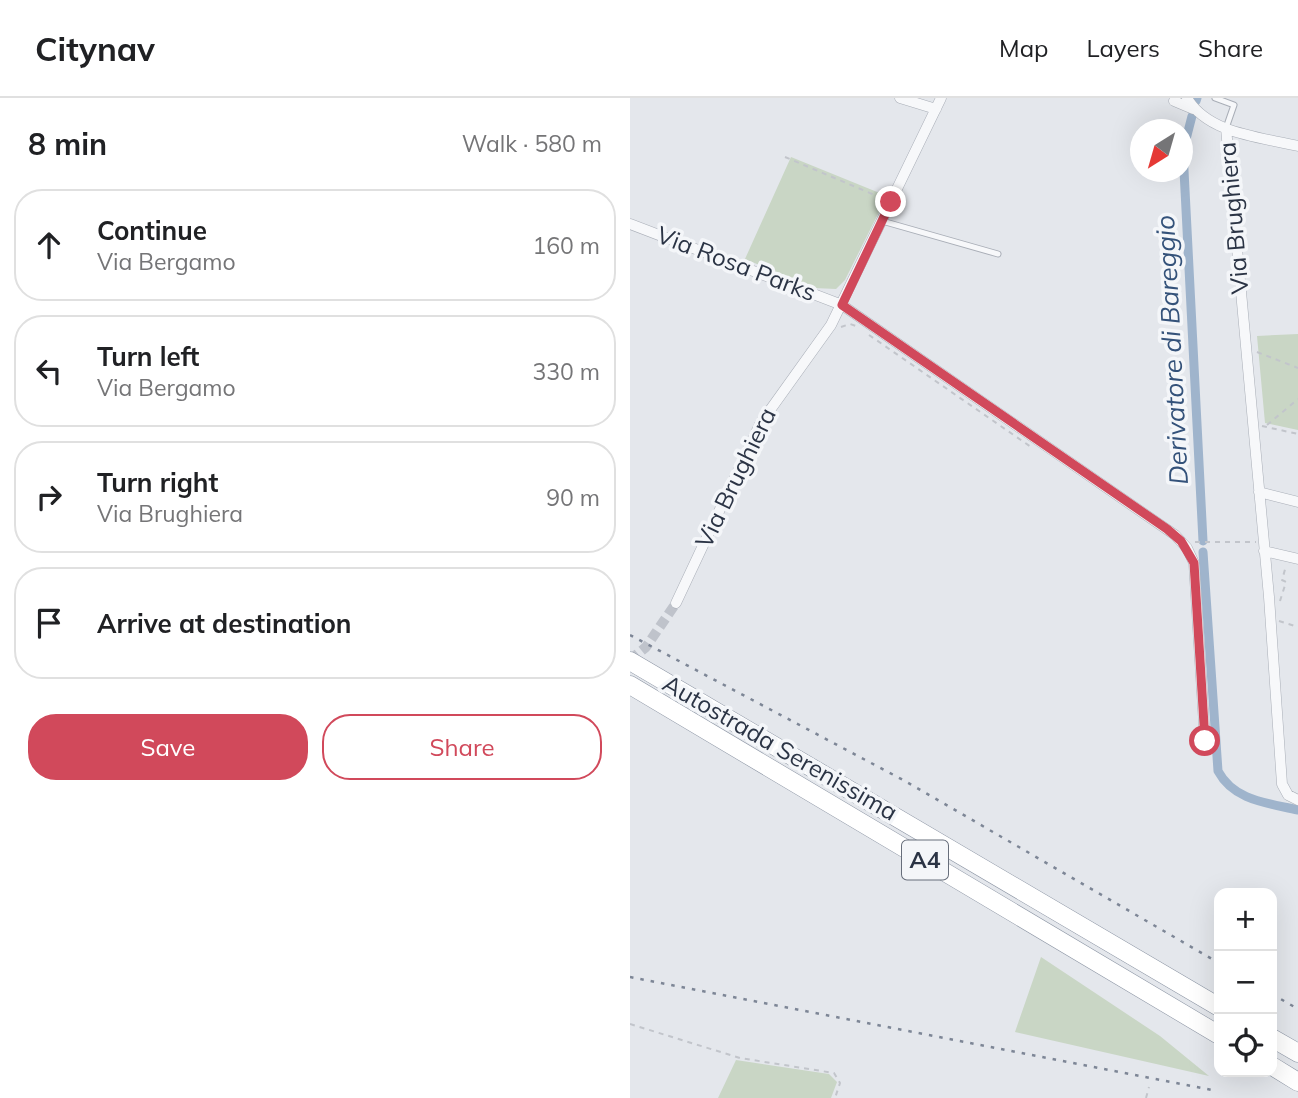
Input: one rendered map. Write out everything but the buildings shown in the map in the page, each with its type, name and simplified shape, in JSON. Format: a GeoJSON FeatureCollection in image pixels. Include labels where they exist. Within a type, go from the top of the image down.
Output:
{"type":"FeatureCollection","features":[{"type":"Feature","properties":{"kind":"highway","name":"Autostrada Serenissima"},"geometry":{"type":"LineString","coordinates":[[630,661],[1214,1004]]}},
{"type":"Feature","properties":{"kind":"highway","name":"Autostrada Serenissima"},"geometry":{"type":"LineString","coordinates":[[630,685],[1214,1032]]}},
{"type":"Feature","properties":{"kind":"highway"},"geometry":{"type":"LineString","coordinates":[[1277,1041],[1298,1053]]}},
{"type":"Feature","properties":{"kind":"highway"},"geometry":{"type":"LineString","coordinates":[[1277,1069],[1298,1082]]}},
{"type":"Feature","properties":{"kind":"street"},"geometry":{"type":"LineString","coordinates":[[900,98],[936,109]]}},
{"type":"Feature","properties":{"kind":"street","name":"Via Brughiera"},"geometry":{"type":"LineString","coordinates":[[676,603],[760,424],[770,406],[821,342],[842,305],[942,98]]}},
{"type":"Feature","properties":{"kind":"street","name":"Via Brughiera"},"geometry":{"type":"LineString","coordinates":[[1177,99],[1226,128],[1298,146]]}},
{"type":"Feature","properties":{"kind":"street","name":"Via Brughiera"},"geometry":{"type":"LineString","coordinates":[[1226,128],[1259,492],[1275,601],[1271,619],[1282,784],[1286,793],[1298,800]]}},
{"type":"Feature","properties":{"kind":"street","name":"Via Rosa Parks"},"geometry":{"type":"LineString","coordinates":[[630,224],[842,305],[1078,466],[1181,541],[1194,563],[1205,741]]}},
{"type":"Feature","properties":{"kind":"street"},"geometry":{"type":"LineString","coordinates":[[1259,492],[1298,502]]}},
{"type":"Feature","properties":{"kind":"street"},"geometry":{"type":"LineString","coordinates":[[1268,552],[1298,559]]}},
{"type":"Feature","properties":{"kind":"lane"},"geometry":{"type":"LineString","coordinates":[[1215,98],[1234,104],[1226,128]]}},
{"type":"Feature","properties":{"kind":"lane"},"geometry":{"type":"LineString","coordinates":[[882,221],[998,254]]}},
{"type":"Feature","properties":{"kind":"path"},"geometry":{"type":"LineString","coordinates":[[785,157],[891,202]]}},
{"type":"Feature","properties":{"kind":"path"},"geometry":{"type":"LineString","coordinates":[[1246,348],[1298,368]]}},
{"type":"Feature","properties":{"kind":"path"},"geometry":{"type":"LineString","coordinates":[[1265,426],[1298,399]]}},
{"type":"Feature","properties":{"kind":"path"},"geometry":{"type":"LineString","coordinates":[[1252,423],[1298,434]]}},
{"type":"Feature","properties":{"kind":"path"},"geometry":{"type":"LineString","coordinates":[[1268,552],[1272,557],[1286,562],[1282,580],[1286,582],[1275,601]]}},
{"type":"Feature","properties":{"kind":"path"},"geometry":{"type":"LineString","coordinates":[[1271,619],[1298,626]]}},
{"type":"Feature","properties":{"kind":"path"},"geometry":{"type":"LineString","coordinates":[[630,1024],[740,1058],[834,1073],[840,1083],[835,1098]]}},
{"type":"Feature","properties":{"kind":"path"},"geometry":{"type":"LineString","coordinates":[[1146,1098],[1149,1087]]}},
{"type":"Feature","properties":{"kind":"green space"},"geometry":{"type":"Polygon","coordinates":[[[791,157],[887,196],[845,280],[836,289],[814,288],[745,259],[791,157]]]}},
{"type":"Feature","properties":{"kind":"green space"},"geometry":{"type":"Polygon","coordinates":[[[1298,334],[1298,430],[1265,423],[1257,336],[1298,334]]]}},
{"type":"Feature","properties":{"kind":"green space"},"geometry":{"type":"Polygon","coordinates":[[[1041,957],[1160,1036],[1209,1076],[1015,1032],[1041,957]]]}},
{"type":"Feature","properties":{"kind":"green space"},"geometry":{"type":"Polygon","coordinates":[[[736,1060],[829,1074],[837,1082],[831,1098],[718,1098],[736,1060]]]}},
{"type":"Feature","properties":{"kind":"waterway","name":"Derivatore di Bareggio"},"geometry":{"type":"LineString","coordinates":[[1192,116],[1183,151],[1203,541]]}},
{"type":"Feature","properties":{"kind":"waterway","name":"Derivatore di Bareggio"},"geometry":{"type":"LineString","coordinates":[[1203,552],[1218,771],[1225,781],[1242,795],[1298,810]]}},
{"type":"Feature","properties":{"kind":"tunnel"},"geometry":{"type":"LineString","coordinates":[[630,660],[646,647],[676,603]]}},
{"type":"Feature","properties":{"kind":"railway"},"geometry":{"type":"LineString","coordinates":[[630,635],[905,781],[1214,960]]}},
{"type":"Feature","properties":{"kind":"railway"},"geometry":{"type":"LineString","coordinates":[[630,977],[1217,1091]]}},
{"type":"Feature","properties":{"kind":"railway"},"geometry":{"type":"LineString","coordinates":[[1277,997],[1298,1009]]}},
{"type":"Feature","properties":{"kind":"route"},"geometry":{"type":"LineString","coordinates":[[891,202],[842,305],[1078,466],[1181,541],[1194,563],[1205,741]]}}]}
